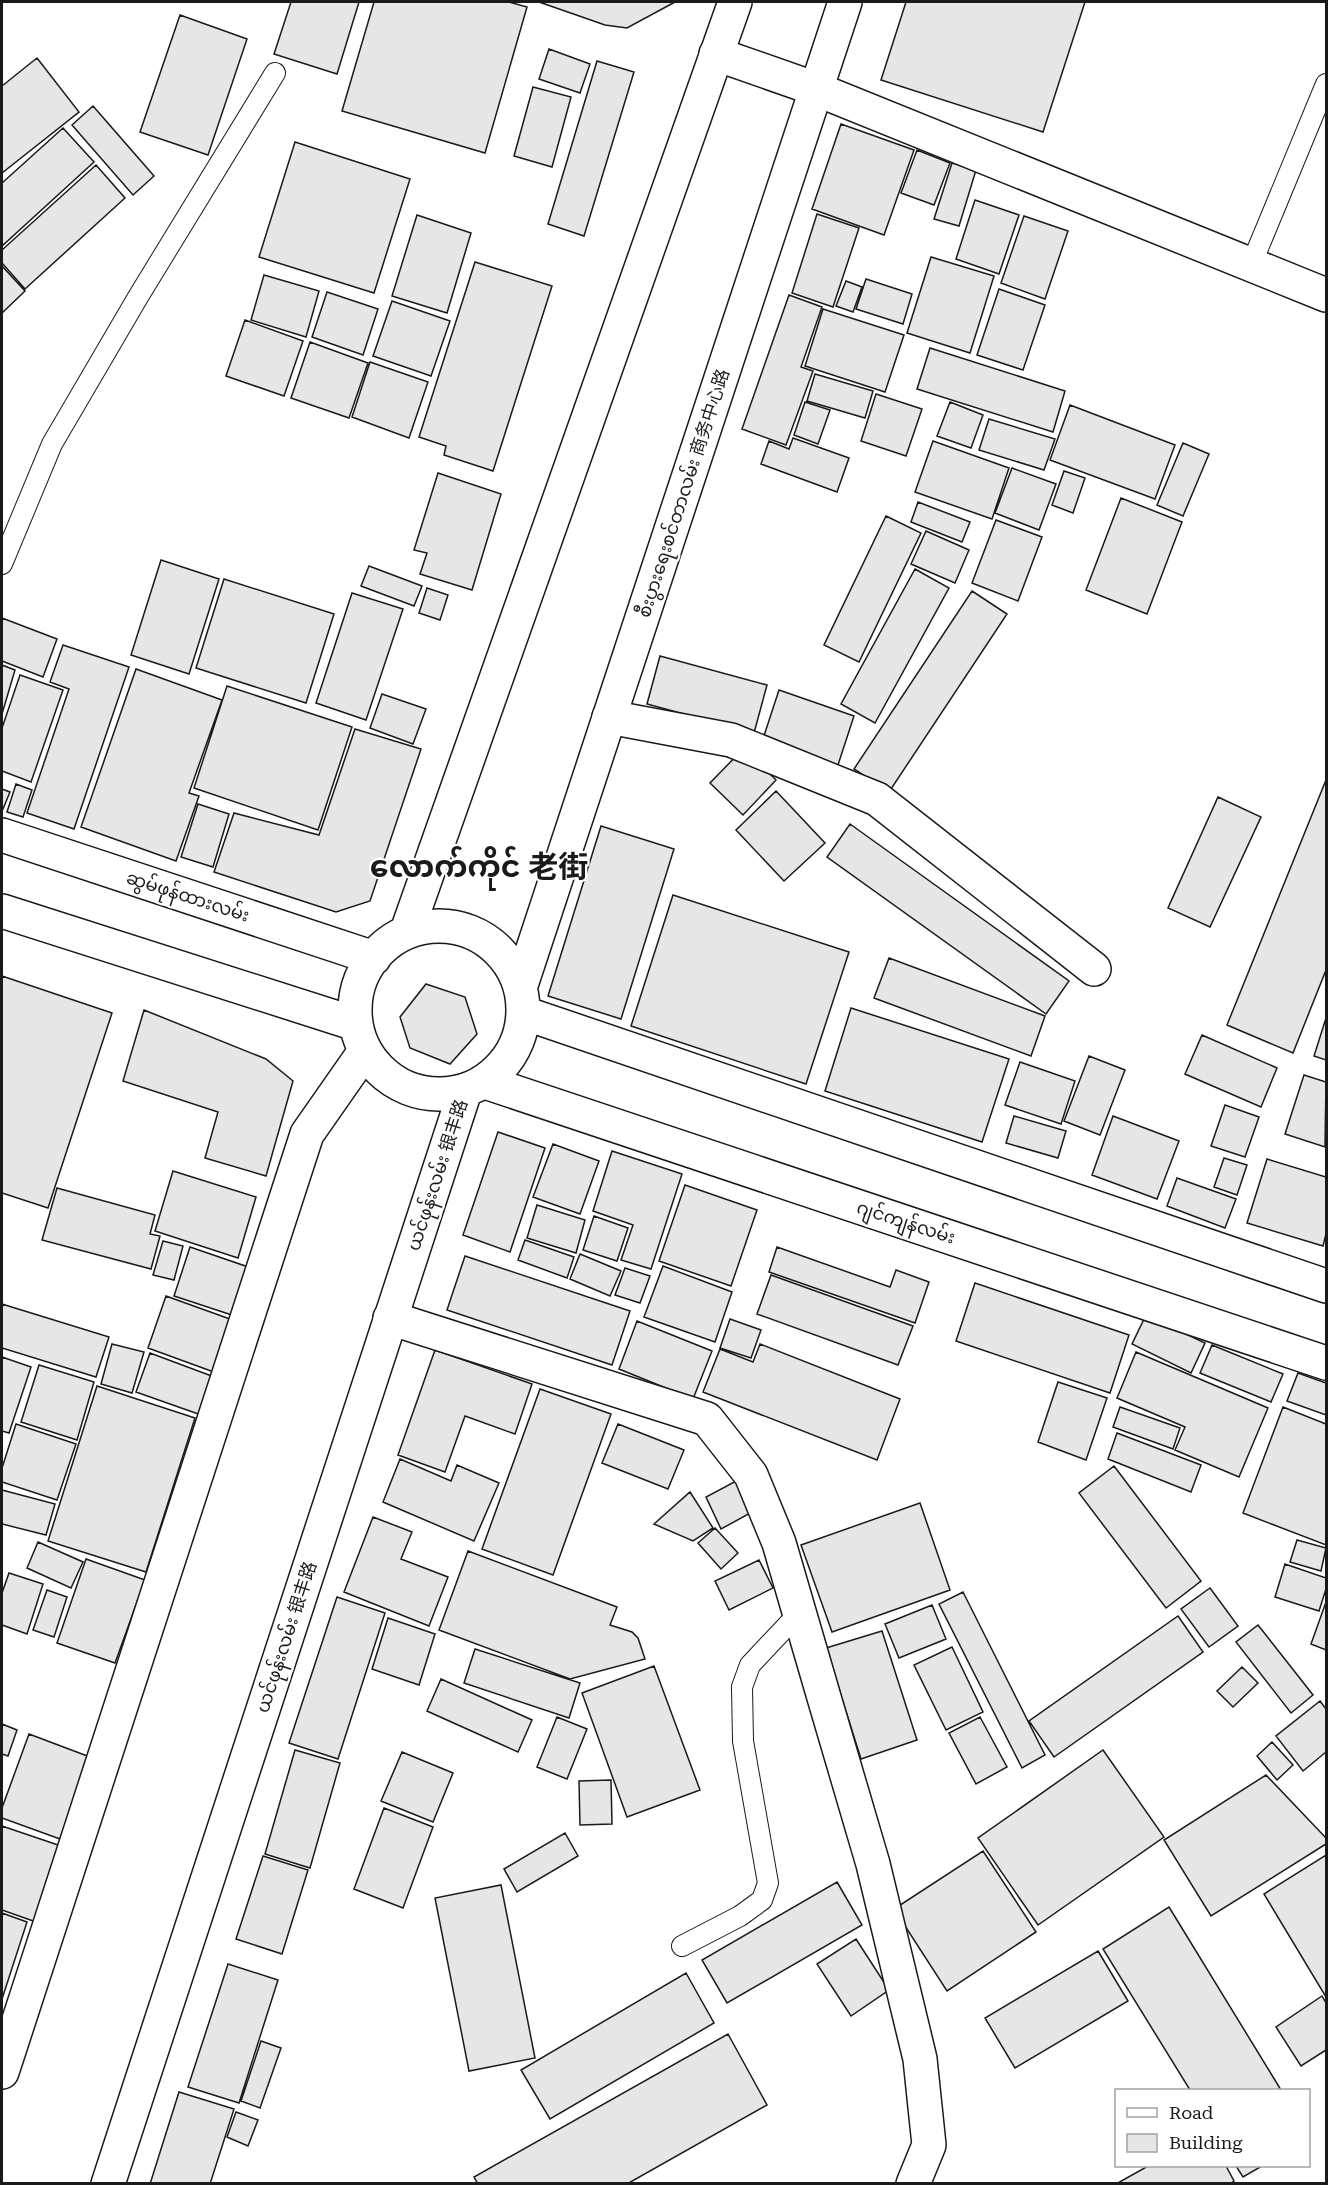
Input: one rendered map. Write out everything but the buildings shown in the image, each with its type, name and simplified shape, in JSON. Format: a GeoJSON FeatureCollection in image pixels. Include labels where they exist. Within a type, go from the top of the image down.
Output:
{"type":"FeatureCollection","features":[{"type":"Feature","properties":{"kind":"main road"},"geometry":{"type":"LineString","coordinates":[[407,931],[735,2]]}},
{"type":"Feature","properties":{"kind":"main road","name":"စီးပွားရေးစင်တာလမ်း 商务中心路"},"geometry":{"type":"LineString","coordinates":[[522,999],[609,717],[844,2]]}},
{"type":"Feature","properties":{"kind":"main road"},"geometry":{"type":"LineString","coordinates":[[716,54],[816,89],[1326,295]]}},
{"type":"Feature","properties":{"kind":"main road"},"geometry":{"type":"LineString","coordinates":[[609,717],[731,740],[877,799],[1094,969]]}},
{"type":"Feature","properties":{"kind":"main road","name":"ဆွမ်ဖုန်ထားလမ်း"},"geometry":{"type":"LineString","coordinates":[[2,835],[374,958]]}},
{"type":"Feature","properties":{"kind":"main road"},"geometry":{"type":"LineString","coordinates":[[2,911],[360,1037]]}},
{"type":"Feature","properties":{"kind":"main road"},"geometry":{"type":"LineString","coordinates":[[435,925],[463,928],[488,940],[508,961],[522,999],[519,1040],[505,1064],[475,1086],[431,1095],[405,1088],[382,1073],[360,1037],[356,996],[365,968],[383,946],[407,931],[435,925]]}},
{"type":"Feature","properties":{"kind":"main road"},"geometry":{"type":"LineString","coordinates":[[522,999],[1326,1286]]}},
{"type":"Feature","properties":{"kind":"main road"},"geometry":{"type":"LineString","coordinates":[[2,2072],[307,1134],[360,1037]]}},
{"type":"Feature","properties":{"kind":"main road","name":"ယင်ဖုန်းလမ်း 银丰路"},"geometry":{"type":"LineString","coordinates":[[108,2184],[390,1318],[475,1086]]}},
{"type":"Feature","properties":{"kind":"main road","name":"ဂျင်ကျန်လမ်း"},"geometry":{"type":"LineString","coordinates":[[475,1086],[1326,1362]]}},
{"type":"Feature","properties":{"kind":"main road"},"geometry":{"type":"LineString","coordinates":[[390,1318],[707,1419],[751,1475],[779,1543],[873,1864],[920,2058],[929,2145],[913,2184]]}},
{"type":"Feature","properties":{"kind":"lane"},"geometry":{"type":"LineString","coordinates":[[2,564],[52,444],[274,73]]}},
{"type":"Feature","properties":{"kind":"lane"},"geometry":{"type":"LineString","coordinates":[[1251,265],[1326,84]]}},
{"type":"Feature","properties":{"kind":"lane"},"geometry":{"type":"LineString","coordinates":[[682,1946],[740,1916],[762,1900],[768,1883],[743,1741],[742,1687],[750,1665],[799,1613]]}},
{"type":"Feature","properties":{"kind":"district","name":"လောက်ကိုင် 老街"},"geometry":{"type":"Point","coordinates":[479,866]}}]}
